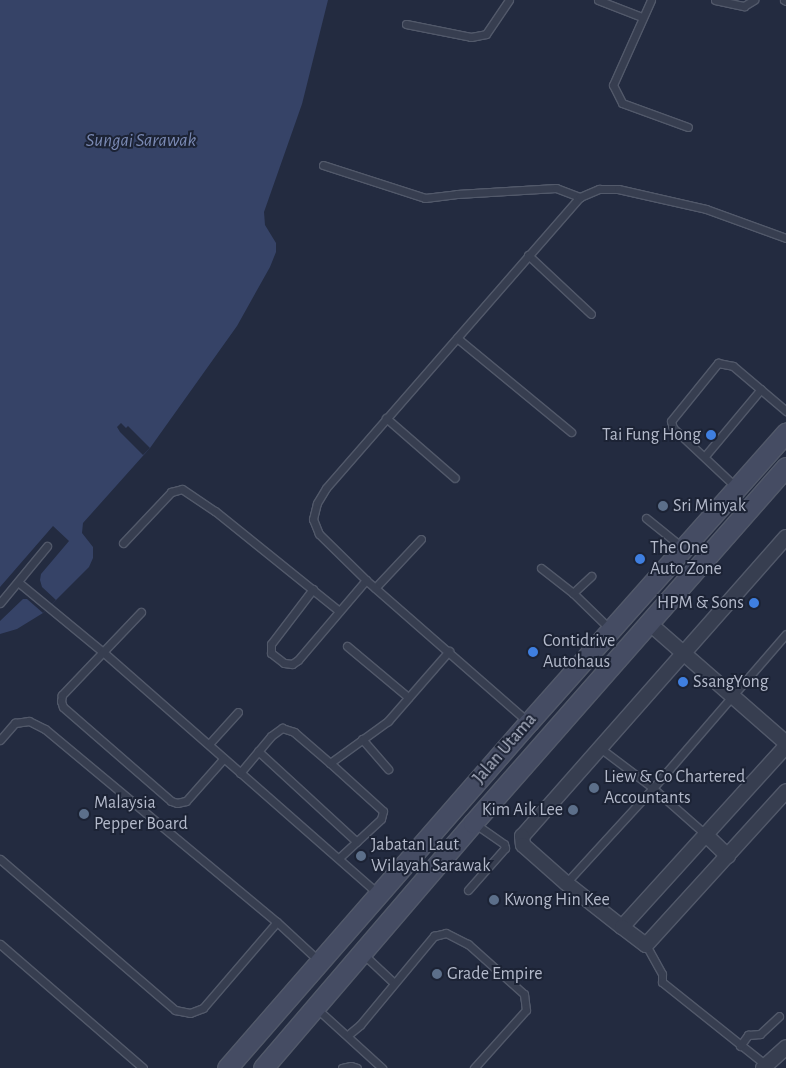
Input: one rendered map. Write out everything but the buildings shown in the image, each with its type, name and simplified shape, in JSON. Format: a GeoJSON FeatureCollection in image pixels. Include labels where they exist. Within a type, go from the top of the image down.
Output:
{"type":"FeatureCollection","features":[{"type":"Feature","properties":{"kind":"main road","name":"Jalan Utama"},"geometry":{"type":"LineString","coordinates":[[227,1068],[529,722],[786,434]]}},
{"type":"Feature","properties":{"kind":"main road","name":"Jalan Utama"},"geometry":{"type":"LineString","coordinates":[[263,1068],[473,823],[786,467]]}},
{"type":"Feature","properties":{"kind":"street"},"geometry":{"type":"LineString","coordinates":[[786,538],[522,836],[523,844],[566,883],[646,945],[786,791]]}},
{"type":"Feature","properties":{"kind":"street"},"geometry":{"type":"LineString","coordinates":[[622,927],[786,745],[649,623]]}},
{"type":"Feature","properties":{"kind":"street"},"geometry":{"type":"LineString","coordinates":[[705,834],[728,856]]}},
{"type":"Feature","properties":{"kind":"street"},"geometry":{"type":"LineString","coordinates":[[765,1067],[786,1047]]}},
{"type":"Feature","properties":{"kind":"lane"},"geometry":{"type":"LineString","coordinates":[[406,24],[471,37],[486,34],[509,0]]}},
{"type":"Feature","properties":{"kind":"lane"},"geometry":{"type":"LineString","coordinates":[[598,0],[642,17]]}},
{"type":"Feature","properties":{"kind":"lane"},"geometry":{"type":"LineString","coordinates":[[651,0],[613,85],[616,95],[622,103],[688,127]]}},
{"type":"Feature","properties":{"kind":"lane"},"geometry":{"type":"LineString","coordinates":[[715,0],[744,6],[754,0]]}},
{"type":"Feature","properties":{"kind":"lane"},"geometry":{"type":"LineString","coordinates":[[323,165],[424,198],[556,188],[580,197]]}},
{"type":"Feature","properties":{"kind":"lane"},"geometry":{"type":"LineString","coordinates":[[529,722],[366,580],[318,534],[313,519],[317,503],[326,488],[386,418],[580,197],[599,189],[618,188],[706,209],[786,238]]}},
{"type":"Feature","properties":{"kind":"lane"},"geometry":{"type":"LineString","coordinates":[[528,255],[591,314]]}},
{"type":"Feature","properties":{"kind":"lane"},"geometry":{"type":"LineString","coordinates":[[457,338],[571,432]]}},
{"type":"Feature","properties":{"kind":"lane"},"geometry":{"type":"LineString","coordinates":[[737,488],[673,428],[671,421],[718,363],[733,366],[786,411]]}},
{"type":"Feature","properties":{"kind":"lane"},"geometry":{"type":"LineString","coordinates":[[705,456],[761,389]]}},
{"type":"Feature","properties":{"kind":"lane"},"geometry":{"type":"LineString","coordinates":[[386,418],[454,478]]}},
{"type":"Feature","properties":{"kind":"lane"},"geometry":{"type":"LineString","coordinates":[[123,543],[170,492],[182,489],[215,511],[339,612]]}},
{"type":"Feature","properties":{"kind":"lane"},"geometry":{"type":"LineString","coordinates":[[646,518],[684,548]]}},
{"type":"Feature","properties":{"kind":"lane"},"geometry":{"type":"LineString","coordinates":[[376,588],[421,539]]}},
{"type":"Feature","properties":{"kind":"lane"},"geometry":{"type":"LineString","coordinates":[[0,604],[47,546]]}},
{"type":"Feature","properties":{"kind":"lane"},"geometry":{"type":"LineString","coordinates":[[541,568],[573,593],[611,630]]}},
{"type":"Feature","properties":{"kind":"lane"},"geometry":{"type":"LineString","coordinates":[[573,593],[592,576]]}},
{"type":"Feature","properties":{"kind":"lane"},"geometry":{"type":"LineString","coordinates":[[313,589],[271,644],[270,653],[284,664],[292,664],[366,580]]}},
{"type":"Feature","properties":{"kind":"lane"},"geometry":{"type":"LineString","coordinates":[[18,582],[103,652],[379,895]]}},
{"type":"Feature","properties":{"kind":"lane"},"geometry":{"type":"LineString","coordinates":[[141,612],[62,695],[60,701],[63,707],[170,801],[177,803],[186,801],[224,758]]}},
{"type":"Feature","properties":{"kind":"lane"},"geometry":{"type":"LineString","coordinates":[[566,883],[653,788],[786,634]]}},
{"type":"Feature","properties":{"kind":"lane"},"geometry":{"type":"LineString","coordinates":[[347,646],[408,697]]}},
{"type":"Feature","properties":{"kind":"lane"},"geometry":{"type":"LineString","coordinates":[[330,763],[388,721],[449,651]]}},
{"type":"Feature","properties":{"kind":"lane"},"geometry":{"type":"LineString","coordinates":[[209,744],[238,712]]}},
{"type":"Feature","properties":{"kind":"lane"},"geometry":{"type":"LineString","coordinates":[[0,740],[15,723],[28,721],[45,729],[277,922],[320,962]]}},
{"type":"Feature","properties":{"kind":"lane"},"geometry":{"type":"LineString","coordinates":[[240,773],[258,751],[282,728],[294,732],[383,811],[381,819],[339,858]]}},
{"type":"Feature","properties":{"kind":"lane"},"geometry":{"type":"LineString","coordinates":[[362,739],[388,769]]}},
{"type":"Feature","properties":{"kind":"lane"},"geometry":{"type":"LineString","coordinates":[[600,748],[653,788],[705,834]]}},
{"type":"Feature","properties":{"kind":"lane"},"geometry":{"type":"LineString","coordinates":[[258,751],[357,842]]}},
{"type":"Feature","properties":{"kind":"lane"},"geometry":{"type":"LineString","coordinates":[[468,890],[505,848],[504,844],[473,823]]}},
{"type":"Feature","properties":{"kind":"lane"},"geometry":{"type":"LineString","coordinates":[[0,859],[175,1010],[190,1013],[203,1008],[277,922]]}},
{"type":"Feature","properties":{"kind":"lane"},"geometry":{"type":"LineString","coordinates":[[348,1035],[360,1024],[434,936],[446,933],[468,944],[524,994],[526,1010],[474,1068]]}},
{"type":"Feature","properties":{"kind":"lane"},"geometry":{"type":"LineString","coordinates":[[0,944],[143,1068]]}},
{"type":"Feature","properties":{"kind":"lane"},"geometry":{"type":"LineString","coordinates":[[646,945],[662,974],[662,982],[765,1067]]}},
{"type":"Feature","properties":{"kind":"lane"},"geometry":{"type":"LineString","coordinates":[[362,952],[394,984]]}},
{"type":"Feature","properties":{"kind":"lane"},"geometry":{"type":"LineString","coordinates":[[314,1007],[348,1035],[382,1068]]}},
{"type":"Feature","properties":{"kind":"lane"},"geometry":{"type":"LineString","coordinates":[[740,1046],[748,1034],[760,1034],[779,1016]]}},
{"type":"Feature","properties":{"kind":"lane"},"geometry":{"type":"LineString","coordinates":[[342,1068],[351,1066],[357,1068]]}},
{"type":"Feature","properties":{"kind":"water","name":"Sungai Sarawak"},"geometry":{"type":"Polygon","coordinates":[[[0,0],[328,0],[302,104],[264,212],[265,225],[276,243],[276,252],[270,267],[237,326],[150,448],[83,523],[82,533],[93,547],[93,558],[89,567],[43,613],[17,629],[0,634],[0,0]]]}},
{"type":"Feature","properties":{"kind":"pier"},"geometry":{"type":"Polygon","coordinates":[[[121,423],[126,428],[128,426],[150,448],[143,455],[120,432],[117,427],[121,423]]]}},
{"type":"Feature","properties":{"kind":"pier"},"geometry":{"type":"Polygon","coordinates":[[[53,526],[69,541],[41,574],[42,587],[56,600],[43,613],[27,599],[23,599],[0,621],[0,587],[53,526]]]}},
{"type":"Feature","properties":{"kind":"place","name":"Tai Fung Hong"},"geometry":{"type":"Point","coordinates":[711,435]}},
{"type":"Feature","properties":{"kind":"place","name":"Sri Minyak"},"geometry":{"type":"Point","coordinates":[663,506]}},
{"type":"Feature","properties":{"kind":"place","name":"The One Auto Zone"},"geometry":{"type":"Point","coordinates":[640,559]}},
{"type":"Feature","properties":{"kind":"place","name":"HPM & Sons"},"geometry":{"type":"Point","coordinates":[754,603]}},
{"type":"Feature","properties":{"kind":"place","name":"Contidrive Autohaus"},"geometry":{"type":"Point","coordinates":[533,652]}},
{"type":"Feature","properties":{"kind":"place","name":"SsangYong"},"geometry":{"type":"Point","coordinates":[683,682]}},
{"type":"Feature","properties":{"kind":"place","name":"Liew & Co Chartered Accountants"},"geometry":{"type":"Point","coordinates":[594,788]}},
{"type":"Feature","properties":{"kind":"place","name":"Kim Aik Lee"},"geometry":{"type":"Point","coordinates":[573,810]}},
{"type":"Feature","properties":{"kind":"place","name":"Malaysia Pepper Board"},"geometry":{"type":"Point","coordinates":[84,814]}},
{"type":"Feature","properties":{"kind":"place","name":"Jabatan Laut Wilayah Sarawak"},"geometry":{"type":"Point","coordinates":[361,856]}},
{"type":"Feature","properties":{"kind":"place","name":"Kwong Hin Kee"},"geometry":{"type":"Point","coordinates":[494,900]}},
{"type":"Feature","properties":{"kind":"place","name":"Grade Empire"},"geometry":{"type":"Point","coordinates":[437,974]}}]}
